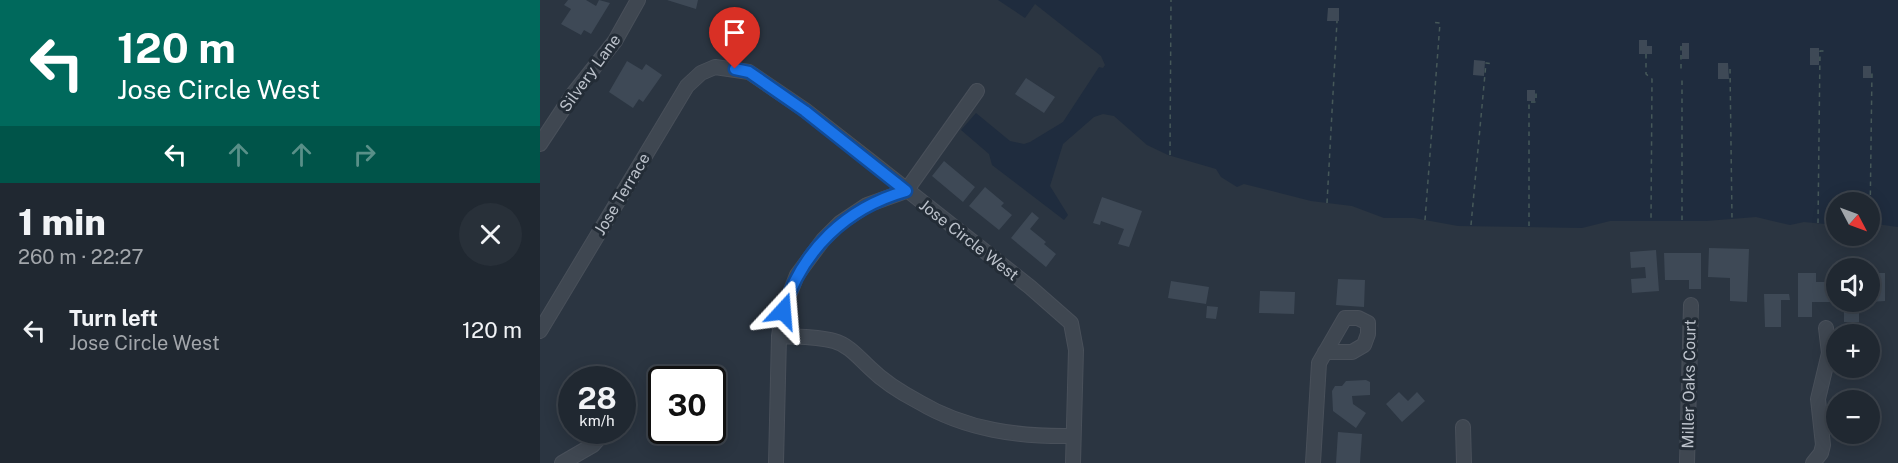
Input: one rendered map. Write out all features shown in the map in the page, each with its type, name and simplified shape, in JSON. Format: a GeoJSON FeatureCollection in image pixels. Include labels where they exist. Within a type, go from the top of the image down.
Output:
{"type":"FeatureCollection","features":[{"type":"Feature","properties":{"kind":"street","name":"Silvery Lane"},"geometry":{"type":"LineString","coordinates":[[540,144],[573,94],[615,41],[638,0]]}},
{"type":"Feature","properties":{"kind":"street","name":"Jose Circle West"},"geometry":{"type":"LineString","coordinates":[[715,68],[749,72],[805,111],[1030,287],[1071,323],[1076,351],[1073,436]]}},
{"type":"Feature","properties":{"kind":"street","name":"Jose Terrace"},"geometry":{"type":"LineString","coordinates":[[540,331],[687,87],[701,73],[715,68]]}},
{"type":"Feature","properties":{"kind":"street"},"geometry":{"type":"LineString","coordinates":[[776,463],[779,336],[783,311],[794,280],[823,240],[840,223],[867,205],[906,191],[977,91]]}},
{"type":"Feature","properties":{"kind":"street","name":"Miller Oaks Court"},"geometry":{"type":"LineString","coordinates":[[1687,463],[1691,305]]}},
{"type":"Feature","properties":{"kind":"street"},"geometry":{"type":"LineString","coordinates":[[779,336],[835,341],[856,354],[889,384],[916,401],[968,424],[1035,436],[1073,436],[1073,463]]}},
{"type":"Feature","properties":{"kind":"street"},"geometry":{"type":"LineString","coordinates":[[1313,463],[1319,363],[1325,352]]}},
{"type":"Feature","properties":{"kind":"street"},"geometry":{"type":"LineString","coordinates":[[1813,463],[1821,453],[1823,445],[1818,399],[1826,362]]}},
{"type":"Feature","properties":{"kind":"street"},"geometry":{"type":"LineString","coordinates":[[1463,427],[1464,463]]}},
{"type":"Feature","properties":{"kind":"street"},"geometry":{"type":"LineString","coordinates":[[562,463],[594,444]]}},
{"type":"Feature","properties":{"kind":"path"},"geometry":{"type":"LineString","coordinates":[[1170,155],[1171,0]]}},
{"type":"Feature","properties":{"kind":"path"},"geometry":{"type":"LineString","coordinates":[[1327,203],[1337,21]]}},
{"type":"Feature","properties":{"kind":"path"},"geometry":{"type":"LineString","coordinates":[[1425,220],[1440,22],[1431,22]]}},
{"type":"Feature","properties":{"kind":"path"},"geometry":{"type":"LineString","coordinates":[[1681,46],[1681,71]]}},
{"type":"Feature","properties":{"kind":"path"},"geometry":{"type":"LineString","coordinates":[[1818,223],[1820,51],[1827,51]]}},
{"type":"Feature","properties":{"kind":"path"},"geometry":{"type":"LineString","coordinates":[[1646,54],[1646,74],[1652,79],[1651,221]]}},
{"type":"Feature","properties":{"kind":"path"},"geometry":{"type":"LineString","coordinates":[[1471,225],[1486,63],[1494,64]]}},
{"type":"Feature","properties":{"kind":"path"},"geometry":{"type":"LineString","coordinates":[[1730,69],[1732,218]]}},
{"type":"Feature","properties":{"kind":"path"},"geometry":{"type":"LineString","coordinates":[[1870,192],[1872,69]]}},
{"type":"Feature","properties":{"kind":"path"},"geometry":{"type":"LineString","coordinates":[[1682,77],[1682,220]]}},
{"type":"Feature","properties":{"kind":"path"},"geometry":{"type":"LineString","coordinates":[[1529,226],[1529,102],[1536,102],[1536,93],[1538,93]]}},
{"type":"Feature","properties":{"kind":"water"},"geometry":{"type":"Polygon","coordinates":[[[998,0],[1898,0],[1898,227],[1880,225],[1880,192],[1826,192],[1826,224],[1804,222],[1790,225],[1756,217],[1706,221],[1610,221],[1582,228],[1458,226],[1414,218],[1384,218],[1352,206],[1311,201],[1244,184],[1237,187],[1221,177],[1216,169],[1168,155],[1147,145],[1114,116],[1103,114],[1094,117],[1063,144],[1050,186],[1068,215],[1064,220],[992,165],[989,154],[961,130],[976,113],[1010,141],[1024,144],[1030,142],[1063,122],[1099,67],[1103,68],[1105,65],[1101,56],[1035,4],[1025,18],[998,0]]]}},
{"type":"Feature","properties":{"kind":"building"},"geometry":{"type":"Polygon","coordinates":[[[568,0],[586,0],[596,6],[599,0],[610,3],[591,34],[584,30],[581,35],[561,24],[571,9],[564,5],[568,0]]]}},
{"type":"Feature","properties":{"kind":"building"},"geometry":{"type":"Polygon","coordinates":[[[667,0],[698,0],[696,9],[667,0]]]}},
{"type":"Feature","properties":{"kind":"building"},"geometry":{"type":"Polygon","coordinates":[[[1328,8],[1339,8],[1339,21],[1327,21],[1328,8]]]}},
{"type":"Feature","properties":{"kind":"building"},"geometry":{"type":"Polygon","coordinates":[[[1639,40],[1647,40],[1647,46],[1652,46],[1652,54],[1639,54],[1639,40]]]}},
{"type":"Feature","properties":{"kind":"building"},"geometry":{"type":"Polygon","coordinates":[[[1682,43],[1689,43],[1689,59],[1682,59],[1682,43]]]}},
{"type":"Feature","properties":{"kind":"building"},"geometry":{"type":"Polygon","coordinates":[[[1810,48],[1819,48],[1819,65],[1810,65],[1810,48]]]}},
{"type":"Feature","properties":{"kind":"building"},"geometry":{"type":"Polygon","coordinates":[[[1474,60],[1485,61],[1484,76],[1473,75],[1474,60]]]}},
{"type":"Feature","properties":{"kind":"building"},"geometry":{"type":"Polygon","coordinates":[[[627,61],[642,70],[646,64],[662,75],[643,102],[639,99],[633,108],[609,92],[627,61]]]}},
{"type":"Feature","properties":{"kind":"building"},"geometry":{"type":"Polygon","coordinates":[[[1718,63],[1728,63],[1729,79],[1718,79],[1718,63]]]}},
{"type":"Feature","properties":{"kind":"building"},"geometry":{"type":"Polygon","coordinates":[[[1863,66],[1871,66],[1871,78],[1863,78],[1863,66]]]}},
{"type":"Feature","properties":{"kind":"building"},"geometry":{"type":"Polygon","coordinates":[[[1026,78],[1055,97],[1044,113],[1015,94],[1026,78]]]}},
{"type":"Feature","properties":{"kind":"building"},"geometry":{"type":"Polygon","coordinates":[[[1527,90],[1535,90],[1535,101],[1527,101],[1527,90]]]}},
{"type":"Feature","properties":{"kind":"building"},"geometry":{"type":"Polygon","coordinates":[[[944,161],[975,187],[963,202],[932,176],[944,161]]]}},
{"type":"Feature","properties":{"kind":"building"},"geometry":{"type":"Polygon","coordinates":[[[985,187],[1004,203],[1001,206],[1012,215],[999,230],[969,206],[985,187]]]}},
{"type":"Feature","properties":{"kind":"building"},"geometry":{"type":"Polygon","coordinates":[[[1102,197],[1142,211],[1129,247],[1118,244],[1124,229],[1101,221],[1100,225],[1093,223],[1102,197]]]}},
{"type":"Feature","properties":{"kind":"building"},"geometry":{"type":"Polygon","coordinates":[[[1032,212],[1039,218],[1030,229],[1056,254],[1046,267],[1011,238],[1032,212]]]}},
{"type":"Feature","properties":{"kind":"building"},"geometry":{"type":"Polygon","coordinates":[[[1709,248],[1749,249],[1747,302],[1730,301],[1730,278],[1708,277],[1709,248]]]}},
{"type":"Feature","properties":{"kind":"building"},"geometry":{"type":"Polygon","coordinates":[[[1656,250],[1659,291],[1632,293],[1631,279],[1646,278],[1645,267],[1631,268],[1630,252],[1656,250]]]}},
{"type":"Feature","properties":{"kind":"building"},"geometry":{"type":"Polygon","coordinates":[[[1664,253],[1701,253],[1701,289],[1689,289],[1689,280],[1665,280],[1664,253]]]}},
{"type":"Feature","properties":{"kind":"building"},"geometry":{"type":"Polygon","coordinates":[[[1798,273],[1816,273],[1816,282],[1826,282],[1826,302],[1812,302],[1812,317],[1798,317],[1798,273]]]}},
{"type":"Feature","properties":{"kind":"building"},"geometry":{"type":"Polygon","coordinates":[[[1880,273],[1885,273],[1885,301],[1880,301],[1880,273]]]}},
{"type":"Feature","properties":{"kind":"building"},"geometry":{"type":"Polygon","coordinates":[[[1338,279],[1365,280],[1364,307],[1336,305],[1338,279]]]}},
{"type":"Feature","properties":{"kind":"building"},"geometry":{"type":"Polygon","coordinates":[[[1171,281],[1209,287],[1206,304],[1168,298],[1171,281]]]}},
{"type":"Feature","properties":{"kind":"building"},"geometry":{"type":"Polygon","coordinates":[[[1260,291],[1295,292],[1294,314],[1259,313],[1260,291]]]}},
{"type":"Feature","properties":{"kind":"building"},"geometry":{"type":"Polygon","coordinates":[[[1764,294],[1789,294],[1790,300],[1781,300],[1781,327],[1765,327],[1764,294]]]}},
{"type":"Feature","properties":{"kind":"building"},"geometry":{"type":"Polygon","coordinates":[[[1207,306],[1218,307],[1216,319],[1206,318],[1207,306]]]}},
{"type":"Feature","properties":{"kind":"building"},"geometry":{"type":"Polygon","coordinates":[[[1844,312],[1859,312],[1859,322],[1844,322],[1844,312]]]}},
{"type":"Feature","properties":{"kind":"building"},"geometry":{"type":"Polygon","coordinates":[[[1366,380],[1370,382],[1370,395],[1352,396],[1353,404],[1366,413],[1356,428],[1333,411],[1332,391],[1335,386],[1342,386],[1346,381],[1366,380]]]}},
{"type":"Feature","properties":{"kind":"building"},"geometry":{"type":"Polygon","coordinates":[[[1399,392],[1408,401],[1417,392],[1425,401],[1402,422],[1386,404],[1399,392]]]}},
{"type":"Feature","properties":{"kind":"building"},"geometry":{"type":"Polygon","coordinates":[[[1338,432],[1362,434],[1360,463],[1336,463],[1338,432]]]}},
{"type":"Feature","properties":{"kind":"route"},"geometry":{"type":"LineString","coordinates":[[735,69],[749,72],[805,111],[906,191],[867,205],[840,223],[807,259],[797,275],[783,311]]}}]}
